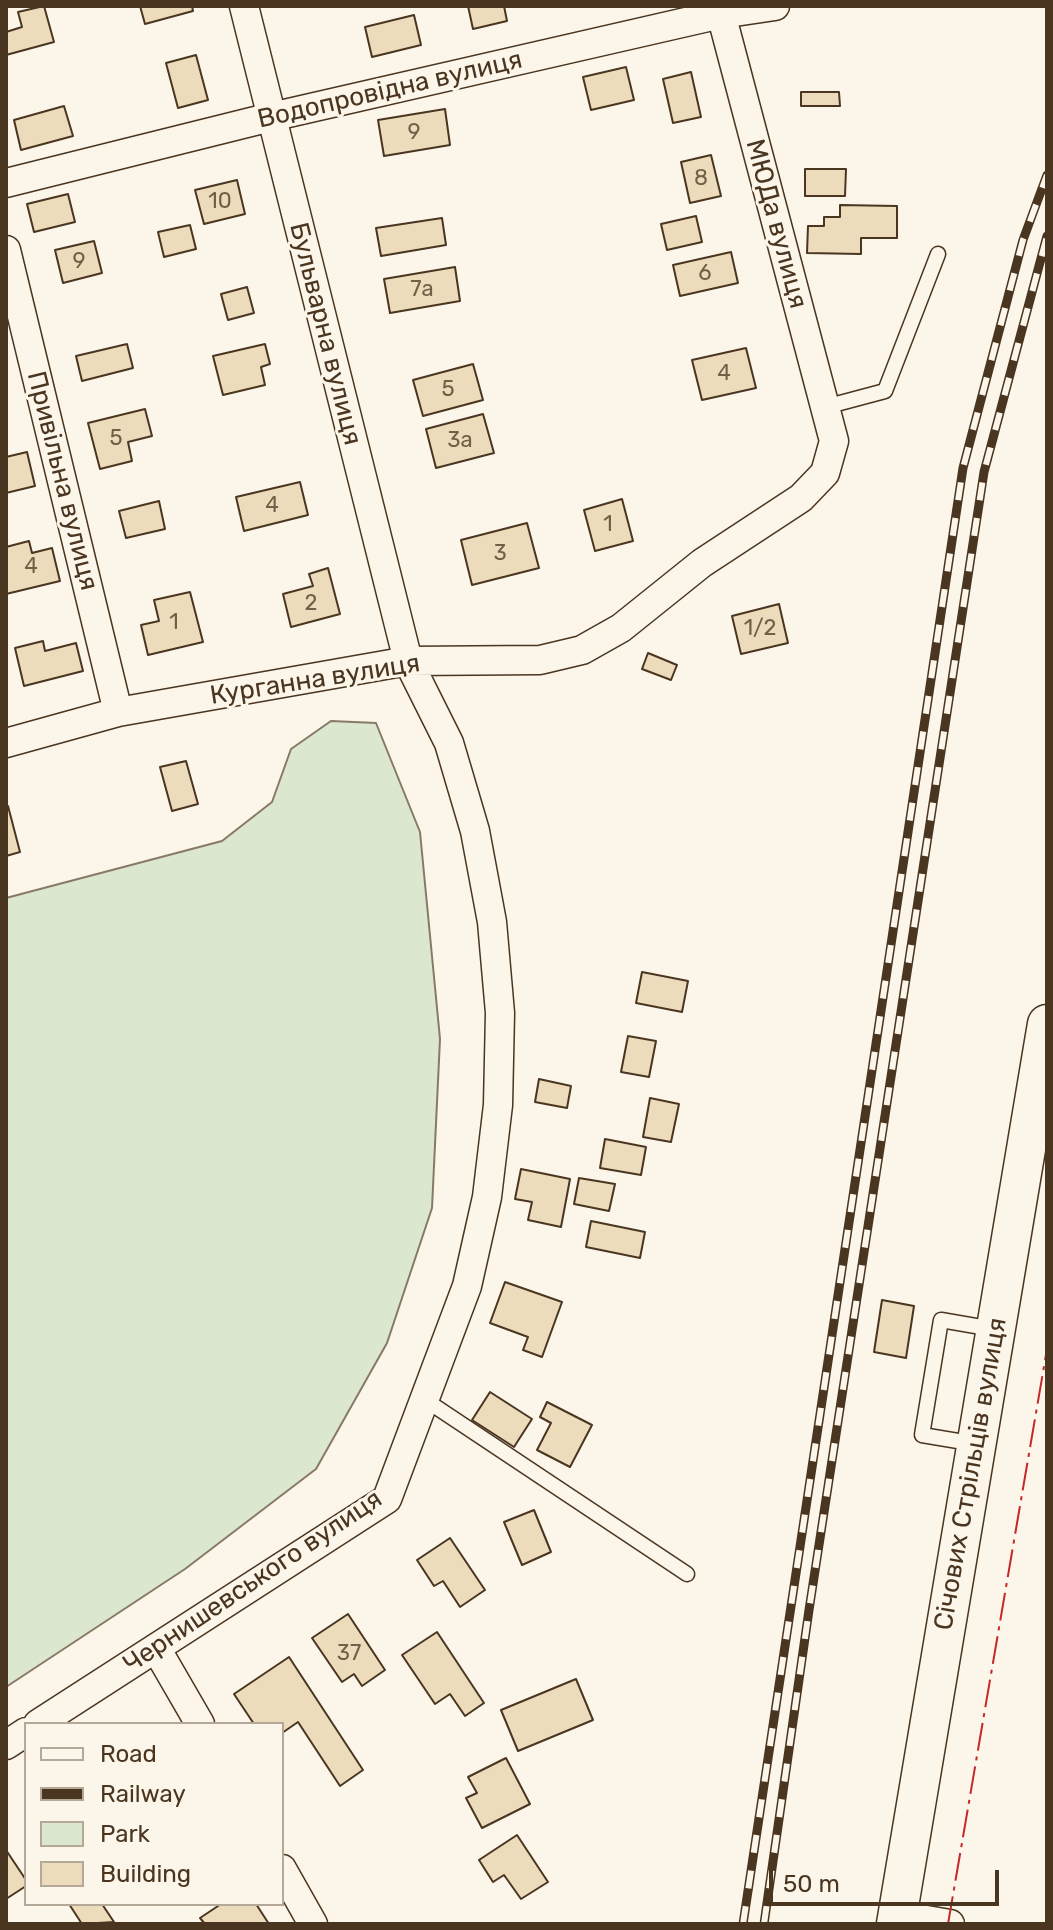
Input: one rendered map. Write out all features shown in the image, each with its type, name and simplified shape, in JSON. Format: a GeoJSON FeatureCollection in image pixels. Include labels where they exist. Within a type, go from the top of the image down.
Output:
{"type":"FeatureCollection","features":[{"type":"Feature","properties":{"kind":"street","name":"Бульварна вулиця"},"geometry":{"type":"LineString","coordinates":[[244,6],[408,661]]}},
{"type":"Feature","properties":{"kind":"street","name":"Водопровідна вулиця"},"geometry":{"type":"LineString","coordinates":[[6,183],[720,10],[775,6]]}},
{"type":"Feature","properties":{"kind":"street","name":"МЮДа вулиця"},"geometry":{"type":"LineString","coordinates":[[720,10],[834,441]]}},
{"type":"Feature","properties":{"kind":"street","name":"Привільна вулиця"},"geometry":{"type":"LineString","coordinates":[[6,250],[118,712]]}},
{"type":"Feature","properties":{"kind":"street","name":"Курганна вулиця"},"geometry":{"type":"LineString","coordinates":[[6,743],[118,712],[408,661],[540,660],[582,650],[621,628],[702,563],[801,498],[825,473],[834,441]]}},
{"type":"Feature","properties":{"kind":"street","name":"Чернишевського вулиця"},"geometry":{"type":"LineString","coordinates":[[41,1722],[387,1499],[467,1286],[487,1197],[498,1105],[500,1013],[492,922],[475,831],[449,743],[408,661]]}},
{"type":"Feature","properties":{"kind":"street","name":"Січових Стрільців вулиця"},"geometry":{"type":"LineString","coordinates":[[897,1920],[1047,1024]]}},
{"type":"Feature","properties":{"kind":"street"},"geometry":{"type":"LineString","coordinates":[[156,1648],[199,1722]]}},
{"type":"Feature","properties":{"kind":"street"},"geometry":{"type":"LineString","coordinates":[[6,1745],[24,1733]]}},
{"type":"Feature","properties":{"kind":"street"},"geometry":{"type":"LineString","coordinates":[[284,1873],[313,1924]]}},
{"type":"Feature","properties":{"kind":"street"},"geometry":{"type":"LineString","coordinates":[[897,1920],[941,1923]]}},
{"type":"Feature","properties":{"kind":"lane"},"geometry":{"type":"LineString","coordinates":[[825,407],[885,391],[938,254]]}},
{"type":"Feature","properties":{"kind":"lane"},"geometry":{"type":"LineString","coordinates":[[976,1444],[922,1435],[941,1320],[996,1329]]}},
{"type":"Feature","properties":{"kind":"lane"},"geometry":{"type":"LineString","coordinates":[[424,1399],[687,1574]]}},
{"type":"Feature","properties":{"kind":"green space"},"geometry":{"type":"Polygon","coordinates":[[[331,721],[376,723],[420,832],[440,1039],[432,1208],[387,1343],[316,1469],[185,1569],[6,1687],[6,898],[222,841],[272,802],[291,749],[331,721]]]}},
{"type":"Feature","properties":{"kind":"building"},"geometry":{"type":"Polygon","coordinates":[[[44,6],[54,42],[6,55],[6,32],[22,27],[18,12],[44,6]]]}},
{"type":"Feature","properties":{"kind":"building"},"geometry":{"type":"Polygon","coordinates":[[[140,6],[192,6],[193,11],[145,24],[140,6]]]}},
{"type":"Feature","properties":{"kind":"building"},"geometry":{"type":"Polygon","coordinates":[[[468,6],[504,6],[507,21],[473,29],[468,6]]]}},
{"type":"Feature","properties":{"kind":"building"},"geometry":{"type":"Polygon","coordinates":[[[414,15],[421,45],[372,57],[365,27],[414,15]]]}},
{"type":"Feature","properties":{"kind":"building"},"geometry":{"type":"Polygon","coordinates":[[[196,55],[208,100],[178,108],[166,63],[196,55]]]}},
{"type":"Feature","properties":{"kind":"building"},"geometry":{"type":"Polygon","coordinates":[[[626,67],[634,100],[591,110],[583,77],[626,67]]]}},
{"type":"Feature","properties":{"kind":"building"},"geometry":{"type":"Polygon","coordinates":[[[691,72],[701,117],[673,123],[663,79],[691,72]]]}},
{"type":"Feature","properties":{"kind":"building"},"geometry":{"type":"Polygon","coordinates":[[[801,92],[839,92],[840,106],[801,106],[801,92]]]}},
{"type":"Feature","properties":{"kind":"building"},"geometry":{"type":"Polygon","coordinates":[[[64,106],[73,136],[21,150],[14,120],[64,106]]]}},
{"type":"Feature","properties":{"kind":"building"},"geometry":{"type":"Polygon","coordinates":[[[445,109],[450,145],[384,156],[378,120],[445,109]]]}},
{"type":"Feature","properties":{"kind":"building"},"geometry":{"type":"Polygon","coordinates":[[[711,155],[721,196],[690,203],[681,162],[711,155]]]}},
{"type":"Feature","properties":{"kind":"building"},"geometry":{"type":"Polygon","coordinates":[[[805,169],[846,169],[845,196],[805,196],[805,169]]]}},
{"type":"Feature","properties":{"kind":"building"},"geometry":{"type":"Polygon","coordinates":[[[237,180],[245,214],[204,224],[195,190],[237,180]]]}},
{"type":"Feature","properties":{"kind":"building"},"geometry":{"type":"Polygon","coordinates":[[[68,194],[75,222],[34,232],[27,204],[68,194]]]}},
{"type":"Feature","properties":{"kind":"building"},"geometry":{"type":"Polygon","coordinates":[[[840,205],[897,206],[897,238],[861,238],[861,254],[807,253],[808,226],[824,226],[824,217],[840,217],[840,205]]]}},
{"type":"Feature","properties":{"kind":"building"},"geometry":{"type":"Polygon","coordinates":[[[696,216],[702,242],[667,250],[661,224],[696,216]]]}},
{"type":"Feature","properties":{"kind":"building"},"geometry":{"type":"Polygon","coordinates":[[[442,218],[446,245],[381,256],[376,228],[442,218]]]}},
{"type":"Feature","properties":{"kind":"building"},"geometry":{"type":"Polygon","coordinates":[[[190,225],[196,249],[164,257],[158,232],[190,225]]]}},
{"type":"Feature","properties":{"kind":"building"},"geometry":{"type":"Polygon","coordinates":[[[94,241],[102,273],[63,283],[55,250],[94,241]]]}},
{"type":"Feature","properties":{"kind":"building"},"geometry":{"type":"Polygon","coordinates":[[[731,252],[738,283],[680,296],[673,265],[731,252]]]}},
{"type":"Feature","properties":{"kind":"building"},"geometry":{"type":"Polygon","coordinates":[[[455,267],[460,301],[390,313],[384,279],[455,267]]]}},
{"type":"Feature","properties":{"kind":"building"},"geometry":{"type":"Polygon","coordinates":[[[247,287],[254,313],[228,320],[221,294],[247,287]]]}},
{"type":"Feature","properties":{"kind":"building"},"geometry":{"type":"Polygon","coordinates":[[[127,344],[133,368],[82,381],[76,356],[127,344]]]}},
{"type":"Feature","properties":{"kind":"building"},"geometry":{"type":"Polygon","coordinates":[[[265,344],[270,364],[261,367],[265,385],[223,395],[213,356],[265,344]]]}},
{"type":"Feature","properties":{"kind":"building"},"geometry":{"type":"Polygon","coordinates":[[[746,348],[756,388],[702,400],[692,360],[746,348]]]}},
{"type":"Feature","properties":{"kind":"building"},"geometry":{"type":"Polygon","coordinates":[[[473,364],[483,400],[423,416],[413,380],[473,364]]]}},
{"type":"Feature","properties":{"kind":"building"},"geometry":{"type":"Polygon","coordinates":[[[145,409],[152,436],[128,442],[132,461],[100,469],[88,423],[145,409]]]}},
{"type":"Feature","properties":{"kind":"building"},"geometry":{"type":"Polygon","coordinates":[[[483,414],[494,453],[436,468],[426,429],[483,414]]]}},
{"type":"Feature","properties":{"kind":"building"},"geometry":{"type":"Polygon","coordinates":[[[27,452],[35,486],[6,493],[6,457],[27,452]]]}},
{"type":"Feature","properties":{"kind":"building"},"geometry":{"type":"Polygon","coordinates":[[[300,482],[308,515],[244,531],[236,497],[300,482]]]}},
{"type":"Feature","properties":{"kind":"building"},"geometry":{"type":"Polygon","coordinates":[[[622,499],[633,541],[595,551],[584,510],[622,499]]]}},
{"type":"Feature","properties":{"kind":"building"},"geometry":{"type":"Polygon","coordinates":[[[159,501],[165,529],[126,538],[119,511],[159,501]]]}},
{"type":"Feature","properties":{"kind":"building"},"geometry":{"type":"Polygon","coordinates":[[[527,523],[539,568],[472,585],[461,540],[527,523]]]}},
{"type":"Feature","properties":{"kind":"building"},"geometry":{"type":"Polygon","coordinates":[[[29,541],[32,553],[52,548],[60,581],[6,594],[6,547],[29,541]]]}},
{"type":"Feature","properties":{"kind":"building"},"geometry":{"type":"Polygon","coordinates":[[[328,568],[340,614],[291,627],[283,594],[313,586],[309,574],[328,568]]]}},
{"type":"Feature","properties":{"kind":"building"},"geometry":{"type":"Polygon","coordinates":[[[190,592],[203,642],[148,655],[141,625],[159,621],[154,600],[190,592]]]}},
{"type":"Feature","properties":{"kind":"building"},"geometry":{"type":"Polygon","coordinates":[[[779,604],[788,643],[741,654],[732,616],[779,604]]]}},
{"type":"Feature","properties":{"kind":"building"},"geometry":{"type":"Polygon","coordinates":[[[43,641],[45,651],[76,643],[83,671],[24,686],[15,648],[43,641]]]}},
{"type":"Feature","properties":{"kind":"building"},"geometry":{"type":"Polygon","coordinates":[[[648,653],[677,665],[671,680],[642,669],[648,653]]]}},
{"type":"Feature","properties":{"kind":"building"},"geometry":{"type":"Polygon","coordinates":[[[186,761],[198,804],[172,811],[160,767],[186,761]]]}},
{"type":"Feature","properties":{"kind":"building"},"geometry":{"type":"Polygon","coordinates":[[[6,806],[20,852],[6,856],[6,806]]]}},
{"type":"Feature","properties":{"kind":"building"},"geometry":{"type":"Polygon","coordinates":[[[642,972],[688,981],[682,1012],[636,1003],[642,972]]]}},
{"type":"Feature","properties":{"kind":"building"},"geometry":{"type":"Polygon","coordinates":[[[628,1036],[656,1041],[649,1077],[621,1072],[628,1036]]]}},
{"type":"Feature","properties":{"kind":"building"},"geometry":{"type":"Polygon","coordinates":[[[539,1079],[571,1086],[567,1108],[535,1102],[539,1079]]]}},
{"type":"Feature","properties":{"kind":"building"},"geometry":{"type":"Polygon","coordinates":[[[650,1098],[679,1104],[671,1142],[643,1137],[650,1098]]]}},
{"type":"Feature","properties":{"kind":"building"},"geometry":{"type":"Polygon","coordinates":[[[605,1139],[646,1147],[641,1175],[600,1168],[605,1139]]]}},
{"type":"Feature","properties":{"kind":"building"},"geometry":{"type":"Polygon","coordinates":[[[521,1169],[570,1179],[561,1227],[528,1220],[532,1202],[515,1199],[521,1169]]]}},
{"type":"Feature","properties":{"kind":"building"},"geometry":{"type":"Polygon","coordinates":[[[579,1178],[615,1184],[609,1211],[574,1204],[579,1178]]]}},
{"type":"Feature","properties":{"kind":"building"},"geometry":{"type":"Polygon","coordinates":[[[591,1221],[645,1232],[640,1258],[586,1247],[591,1221]]]}},
{"type":"Feature","properties":{"kind":"building"},"geometry":{"type":"Polygon","coordinates":[[[505,1282],[562,1302],[542,1357],[523,1350],[528,1337],[490,1323],[505,1282]]]}},
{"type":"Feature","properties":{"kind":"building"},"geometry":{"type":"Polygon","coordinates":[[[882,1300],[914,1306],[906,1358],[874,1352],[882,1300]]]}},
{"type":"Feature","properties":{"kind":"building"},"geometry":{"type":"Polygon","coordinates":[[[490,1392],[532,1419],[514,1447],[472,1420],[490,1392]]]}},
{"type":"Feature","properties":{"kind":"building"},"geometry":{"type":"Polygon","coordinates":[[[547,1402],[592,1425],[570,1467],[537,1450],[551,1423],[540,1417],[547,1402]]]}},
{"type":"Feature","properties":{"kind":"building"},"geometry":{"type":"Polygon","coordinates":[[[534,1510],[551,1552],[522,1565],[504,1522],[534,1510]]]}},
{"type":"Feature","properties":{"kind":"building"},"geometry":{"type":"Polygon","coordinates":[[[450,1538],[485,1590],[460,1607],[443,1581],[434,1586],[417,1560],[450,1538]]]}},
{"type":"Feature","properties":{"kind":"building"},"geometry":{"type":"Polygon","coordinates":[[[348,1614],[385,1670],[362,1686],[354,1674],[342,1682],[312,1638],[348,1614]]]}},
{"type":"Feature","properties":{"kind":"building"},"geometry":{"type":"Polygon","coordinates":[[[437,1632],[484,1703],[465,1716],[450,1694],[435,1704],[402,1655],[437,1632]]]}},
{"type":"Feature","properties":{"kind":"building"},"geometry":{"type":"Polygon","coordinates":[[[289,1657],[363,1770],[340,1786],[298,1722],[284,1732],[284,1722],[253,1722],[234,1694],[289,1657]]]}},
{"type":"Feature","properties":{"kind":"building"},"geometry":{"type":"Polygon","coordinates":[[[576,1679],[593,1720],[518,1751],[501,1710],[576,1679]]]}},
{"type":"Feature","properties":{"kind":"building"},"geometry":{"type":"Polygon","coordinates":[[[506,1758],[530,1804],[482,1828],[466,1798],[477,1793],[468,1777],[506,1758]]]}},
{"type":"Feature","properties":{"kind":"building"},"geometry":{"type":"Polygon","coordinates":[[[517,1835],[548,1882],[521,1899],[504,1875],[493,1882],[479,1860],[517,1835]]]}},
{"type":"Feature","properties":{"kind":"building"},"geometry":{"type":"Polygon","coordinates":[[[6,1850],[24,1877],[24,1887],[6,1899],[6,1850]]]}},
{"type":"Feature","properties":{"kind":"building"},"geometry":{"type":"Polygon","coordinates":[[[70,1906],[103,1906],[114,1922],[82,1924],[70,1906]]]}},
{"type":"Feature","properties":{"kind":"building"},"geometry":{"type":"Polygon","coordinates":[[[218,1906],[257,1906],[269,1924],[205,1924],[200,1918],[218,1906]]]}},
{"type":"Feature","properties":{"kind":"railway"},"geometry":{"type":"LineString","coordinates":[[743,1924],[963,468],[1023,240],[1047,175]]}},
{"type":"Feature","properties":{"kind":"railway"},"geometry":{"type":"LineString","coordinates":[[764,1924],[809,1610],[984,472],[1047,236]]}},
{"type":"Feature","properties":{"kind":"power"},"geometry":{"type":"LineString","coordinates":[[948,1924],[1047,1349]]}}]}
